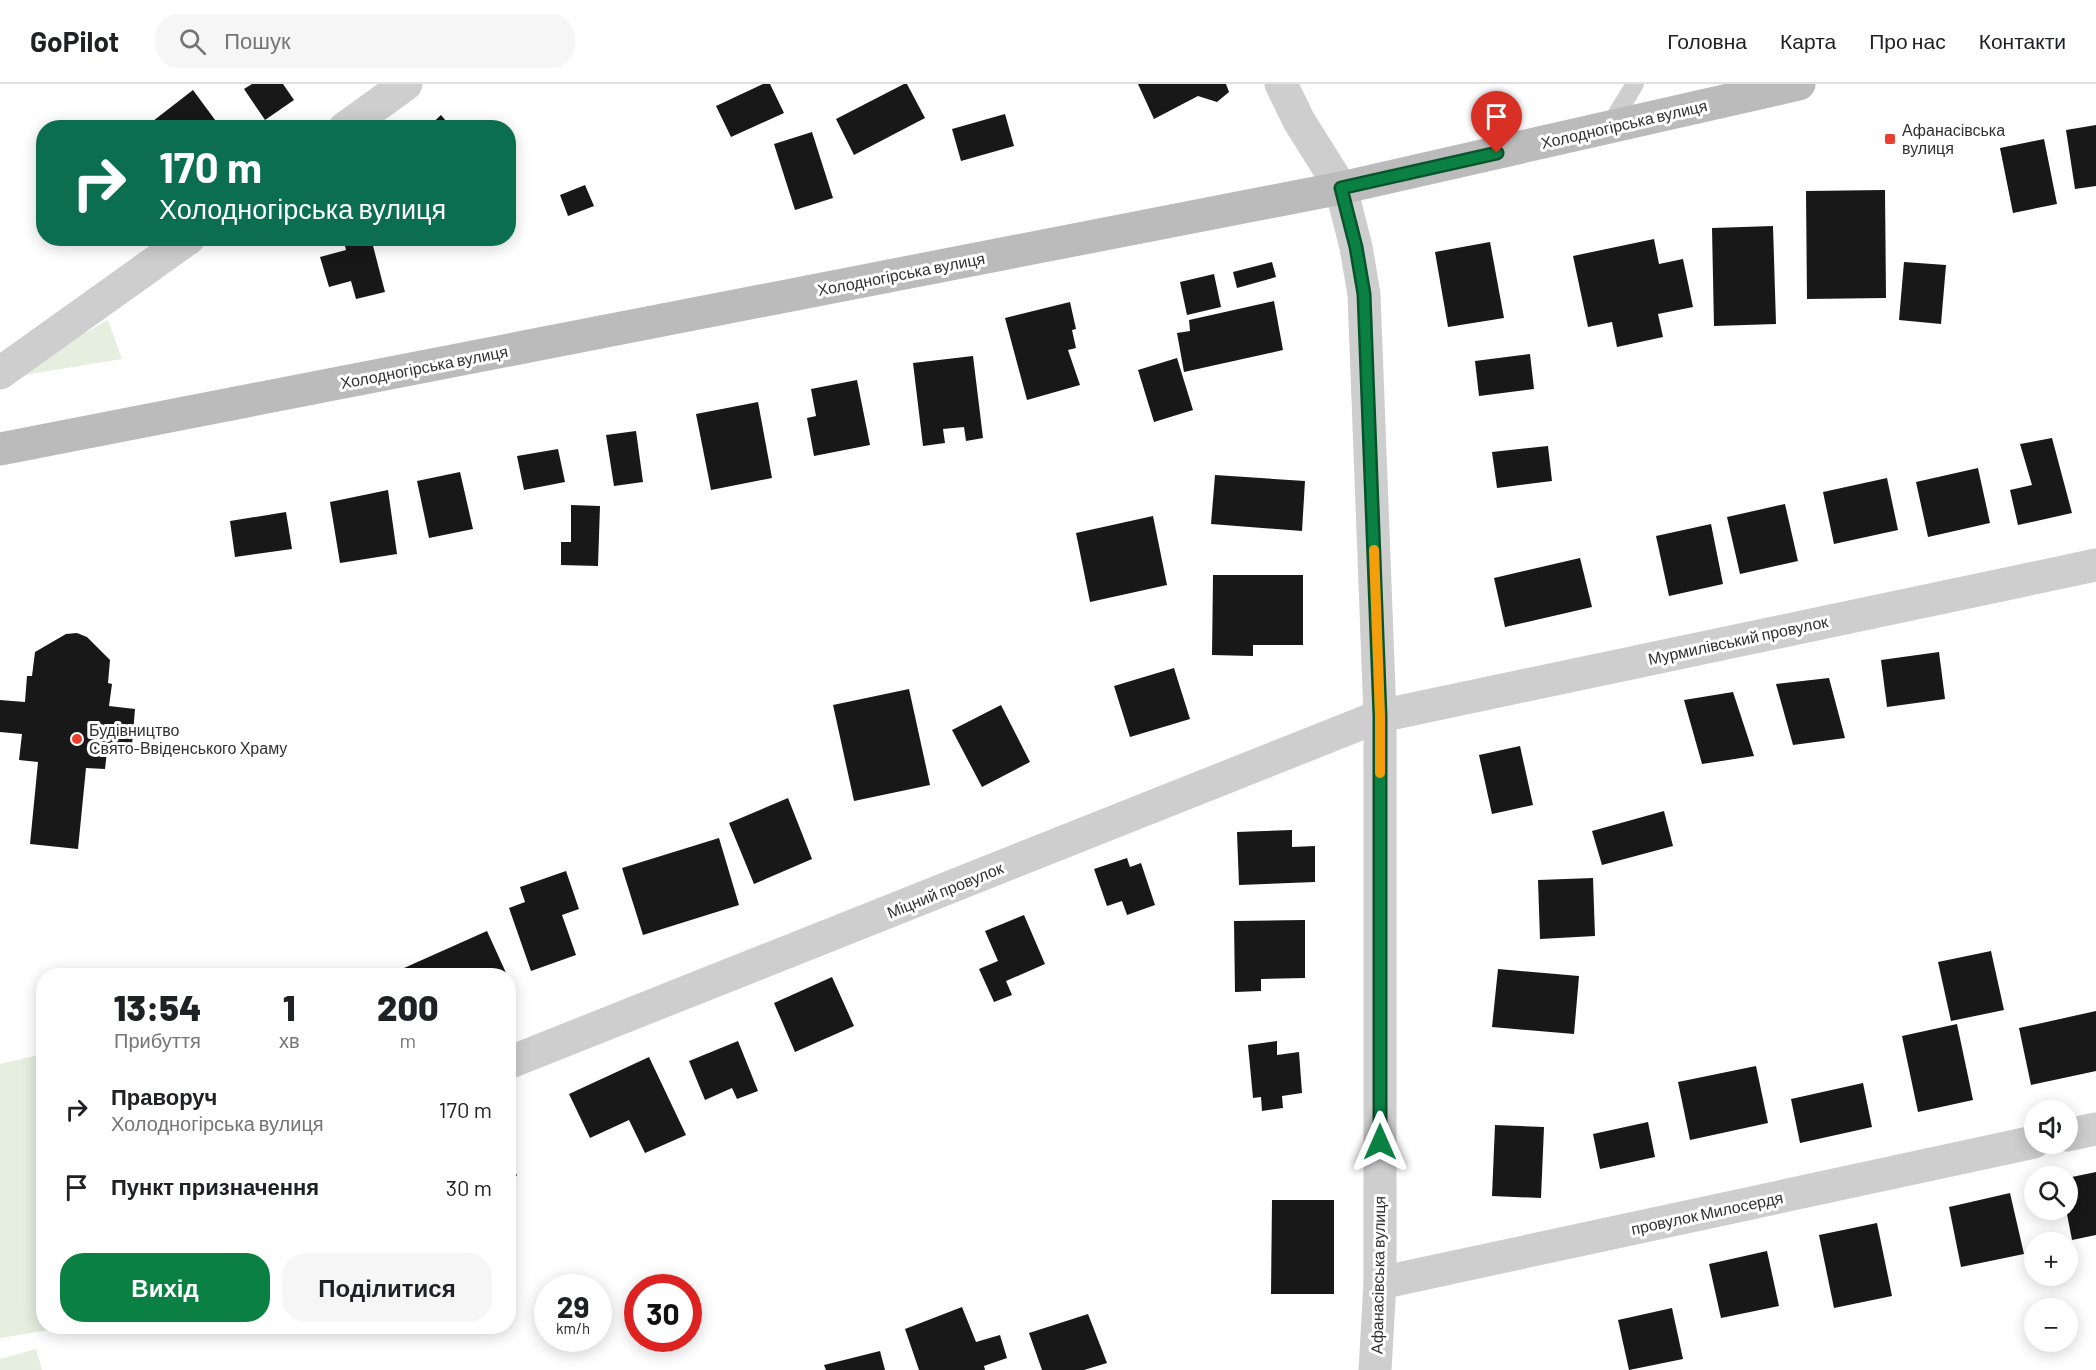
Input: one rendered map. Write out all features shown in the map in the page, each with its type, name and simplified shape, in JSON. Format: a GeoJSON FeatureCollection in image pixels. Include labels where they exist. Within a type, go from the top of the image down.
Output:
{"type":"FeatureCollection","features":[{"type":"Feature","properties":{"kind":"main road","name":"Холодногірська вулиця"},"geometry":{"type":"LineString","coordinates":[[0,449],[1341,188],[1799,84]]}},
{"type":"Feature","properties":{"kind":"street"},"geometry":{"type":"LineString","coordinates":[[356,120],[406,84]]}},
{"type":"Feature","properties":{"kind":"street","name":"Афанасівська вулиця"},"geometry":{"type":"LineString","coordinates":[[1281,84],[1299,122],[1341,188],[1356,247],[1364,294],[1380,716],[1380,1283],[1372,1369]]}},
{"type":"Feature","properties":{"kind":"street"},"geometry":{"type":"LineString","coordinates":[[0,373],[178,246]]}},
{"type":"Feature","properties":{"kind":"street","name":"Мурмилівський провулок"},"geometry":{"type":"LineString","coordinates":[[1380,716],[2096,565]]}},
{"type":"Feature","properties":{"kind":"street","name":"Міцний провулок"},"geometry":{"type":"LineString","coordinates":[[516,1061],[1380,716]]}},
{"type":"Feature","properties":{"kind":"street"},"geometry":{"type":"LineString","coordinates":[[2078,1133],[2096,1129]]}},
{"type":"Feature","properties":{"kind":"street","name":"провулок Милосердя"},"geometry":{"type":"LineString","coordinates":[[1380,1283],[2024,1144]]}},
{"type":"Feature","properties":{"kind":"lane"},"geometry":{"type":"LineString","coordinates":[[1608,128],[1635,84]]}},
{"type":"Feature","properties":{"kind":"green space"},"geometry":{"type":"Polygon","coordinates":[[[108,320],[122,359],[6,378],[108,320]]]}},
{"type":"Feature","properties":{"kind":"green space"},"geometry":{"type":"Polygon","coordinates":[[[36,1056],[36,1332],[0,1338],[0,1064],[36,1056]]]}},
{"type":"Feature","properties":{"kind":"green space"},"geometry":{"type":"Polygon","coordinates":[[[36,1349],[42,1370],[0,1370],[0,1359],[36,1349]]]}},
{"type":"Feature","properties":{"kind":"building"},"geometry":{"type":"Polygon","coordinates":[[[252,84],[283,84],[294,100],[265,120],[244,89],[252,84]]]}},
{"type":"Feature","properties":{"kind":"building"},"geometry":{"type":"Polygon","coordinates":[[[763,84],[770,84],[784,113],[731,137],[716,106],[763,84]]]}},
{"type":"Feature","properties":{"kind":"building"},"geometry":{"type":"Polygon","coordinates":[[[907,84],[925,118],[854,155],[836,119],[907,84]]]}},
{"type":"Feature","properties":{"kind":"building"},"geometry":{"type":"Polygon","coordinates":[[[1138,84],[1226,84],[1229,92],[1217,102],[1198,96],[1154,119],[1138,84]]]}},
{"type":"Feature","properties":{"kind":"building"},"geometry":{"type":"Polygon","coordinates":[[[193,90],[215,120],[154,120],[193,90]]]}},
{"type":"Feature","properties":{"kind":"building"},"geometry":{"type":"Polygon","coordinates":[[[1005,114],[1014,146],[961,161],[952,129],[1005,114]]]}},
{"type":"Feature","properties":{"kind":"building"},"geometry":{"type":"Polygon","coordinates":[[[441,115],[445,120],[436,120],[441,115]]]}},
{"type":"Feature","properties":{"kind":"building"},"geometry":{"type":"Polygon","coordinates":[[[2096,125],[2096,186],[2075,189],[2066,130],[2096,125]]]}},
{"type":"Feature","properties":{"kind":"building"},"geometry":{"type":"Polygon","coordinates":[[[812,132],[833,198],[795,210],[774,144],[812,132]]]}},
{"type":"Feature","properties":{"kind":"building"},"geometry":{"type":"Polygon","coordinates":[[[2044,139],[2057,204],[2013,213],[2000,148],[2044,139]]]}},
{"type":"Feature","properties":{"kind":"building"},"geometry":{"type":"Polygon","coordinates":[[[585,185],[594,206],[568,216],[560,195],[585,185]]]}},
{"type":"Feature","properties":{"kind":"building"},"geometry":{"type":"Polygon","coordinates":[[[1885,190],[1886,298],[1807,299],[1806,191],[1885,190]]]}},
{"type":"Feature","properties":{"kind":"building"},"geometry":{"type":"Polygon","coordinates":[[[1773,226],[1776,324],[1714,326],[1712,228],[1773,226]]]}},
{"type":"Feature","properties":{"kind":"building"},"geometry":{"type":"Polygon","coordinates":[[[1654,239],[1659,264],[1683,259],[1693,307],[1658,314],[1663,337],[1617,347],[1612,322],[1588,327],[1573,256],[1654,239]]]}},
{"type":"Feature","properties":{"kind":"building"},"geometry":{"type":"Polygon","coordinates":[[[1490,242],[1504,318],[1448,327],[1435,252],[1490,242]]]}},
{"type":"Feature","properties":{"kind":"building"},"geometry":{"type":"Polygon","coordinates":[[[345,246],[373,246],[385,292],[356,299],[351,281],[329,287],[320,257],[346,250],[345,246]]]}},
{"type":"Feature","properties":{"kind":"building"},"geometry":{"type":"Polygon","coordinates":[[[1272,262],[1276,277],[1237,288],[1233,272],[1272,262]]]}},
{"type":"Feature","properties":{"kind":"building"},"geometry":{"type":"Polygon","coordinates":[[[1904,262],[1946,265],[1941,324],[1899,320],[1904,262]]]}},
{"type":"Feature","properties":{"kind":"building"},"geometry":{"type":"Polygon","coordinates":[[[1214,274],[1221,307],[1187,315],[1180,282],[1214,274]]]}},
{"type":"Feature","properties":{"kind":"building"},"geometry":{"type":"Polygon","coordinates":[[[1274,301],[1283,350],[1184,372],[1177,333],[1190,331],[1189,320],[1274,301]]]}},
{"type":"Feature","properties":{"kind":"building"},"geometry":{"type":"Polygon","coordinates":[[[1070,302],[1076,329],[1072,330],[1076,348],[1068,350],[1080,385],[1027,400],[1005,318],[1070,302]]]}},
{"type":"Feature","properties":{"kind":"building"},"geometry":{"type":"Polygon","coordinates":[[[1530,354],[1534,389],[1479,396],[1475,361],[1530,354]]]}},
{"type":"Feature","properties":{"kind":"building"},"geometry":{"type":"Polygon","coordinates":[[[973,356],[983,438],[966,441],[964,427],[943,429],[945,443],[923,446],[913,363],[973,356]]]}},
{"type":"Feature","properties":{"kind":"building"},"geometry":{"type":"Polygon","coordinates":[[[1177,358],[1193,410],[1154,422],[1138,370],[1177,358]]]}},
{"type":"Feature","properties":{"kind":"building"},"geometry":{"type":"Polygon","coordinates":[[[857,380],[870,445],[814,456],[807,418],[816,416],[811,389],[857,380]]]}},
{"type":"Feature","properties":{"kind":"building"},"geometry":{"type":"Polygon","coordinates":[[[758,402],[772,478],[711,490],[696,414],[758,402]]]}},
{"type":"Feature","properties":{"kind":"building"},"geometry":{"type":"Polygon","coordinates":[[[636,431],[643,482],[614,486],[606,435],[636,431]]]}},
{"type":"Feature","properties":{"kind":"building"},"geometry":{"type":"Polygon","coordinates":[[[2052,438],[2072,513],[2018,525],[2010,490],[2032,485],[2020,444],[2052,438]]]}},
{"type":"Feature","properties":{"kind":"building"},"geometry":{"type":"Polygon","coordinates":[[[1548,446],[1552,481],[1497,488],[1492,452],[1548,446]]]}},
{"type":"Feature","properties":{"kind":"building"},"geometry":{"type":"Polygon","coordinates":[[[558,449],[565,482],[524,490],[517,456],[558,449]]]}},
{"type":"Feature","properties":{"kind":"building"},"geometry":{"type":"Polygon","coordinates":[[[1978,468],[1990,523],[1928,537],[1916,482],[1978,468]]]}},
{"type":"Feature","properties":{"kind":"building"},"geometry":{"type":"Polygon","coordinates":[[[460,472],[473,529],[429,538],[417,481],[460,472]]]}},
{"type":"Feature","properties":{"kind":"building"},"geometry":{"type":"Polygon","coordinates":[[[1215,475],[1305,481],[1302,531],[1211,524],[1215,475]]]}},
{"type":"Feature","properties":{"kind":"building"},"geometry":{"type":"Polygon","coordinates":[[[1887,478],[1898,530],[1834,544],[1823,492],[1887,478]]]}},
{"type":"Feature","properties":{"kind":"building"},"geometry":{"type":"Polygon","coordinates":[[[388,490],[397,554],[340,563],[330,502],[388,490]]]}},
{"type":"Feature","properties":{"kind":"building"},"geometry":{"type":"Polygon","coordinates":[[[1785,504],[1798,561],[1740,574],[1727,517],[1785,504]]]}},
{"type":"Feature","properties":{"kind":"building"},"geometry":{"type":"Polygon","coordinates":[[[571,505],[600,506],[598,566],[561,565],[561,542],[571,542],[571,505]]]}},
{"type":"Feature","properties":{"kind":"building"},"geometry":{"type":"Polygon","coordinates":[[[286,512],[292,549],[235,557],[230,521],[286,512]]]}},
{"type":"Feature","properties":{"kind":"building"},"geometry":{"type":"Polygon","coordinates":[[[1153,516],[1167,585],[1090,602],[1076,533],[1153,516]]]}},
{"type":"Feature","properties":{"kind":"building"},"geometry":{"type":"Polygon","coordinates":[[[1711,524],[1723,584],[1669,596],[1656,536],[1711,524]]]}},
{"type":"Feature","properties":{"kind":"building"},"geometry":{"type":"Polygon","coordinates":[[[1580,558],[1592,607],[1505,627],[1494,578],[1580,558]]]}},
{"type":"Feature","properties":{"kind":"building"},"geometry":{"type":"Polygon","coordinates":[[[1213,575],[1303,575],[1303,645],[1253,645],[1253,656],[1212,655],[1213,575]]]}},
{"type":"Feature","properties":{"kind":"building","name":"Будівництво Свято-Ввіденського Храму"},"geometry":{"type":"Polygon","coordinates":[[[77,633],[87,637],[110,660],[108,683],[112,684],[109,706],[135,709],[132,745],[108,743],[105,769],[86,768],[78,849],[30,844],[38,762],[19,760],[22,734],[0,732],[0,700],[25,702],[27,676],[32,676],[35,652],[66,634],[77,633]]]}},
{"type":"Feature","properties":{"kind":"building"},"geometry":{"type":"Polygon","coordinates":[[[1939,652],[1945,699],[1887,707],[1881,660],[1939,652]]]}},
{"type":"Feature","properties":{"kind":"building"},"geometry":{"type":"Polygon","coordinates":[[[1174,668],[1190,719],[1130,737],[1114,686],[1174,668]]]}},
{"type":"Feature","properties":{"kind":"building"},"geometry":{"type":"Polygon","coordinates":[[[1829,678],[1845,738],[1793,745],[1776,684],[1829,678]]]}},
{"type":"Feature","properties":{"kind":"building"},"geometry":{"type":"Polygon","coordinates":[[[909,689],[930,785],[854,801],[833,705],[909,689]]]}},
{"type":"Feature","properties":{"kind":"building"},"geometry":{"type":"Polygon","coordinates":[[[1733,692],[1754,756],[1702,764],[1684,700],[1733,692]]]}},
{"type":"Feature","properties":{"kind":"building"},"geometry":{"type":"Polygon","coordinates":[[[1001,705],[1030,762],[982,787],[952,730],[1001,705]]]}},
{"type":"Feature","properties":{"kind":"building"},"geometry":{"type":"Polygon","coordinates":[[[1520,746],[1533,805],[1492,814],[1479,755],[1520,746]]]}},
{"type":"Feature","properties":{"kind":"building"},"geometry":{"type":"Polygon","coordinates":[[[788,798],[812,859],[754,884],[729,823],[788,798]]]}},
{"type":"Feature","properties":{"kind":"building"},"geometry":{"type":"Polygon","coordinates":[[[1664,811],[1673,846],[1602,865],[1592,831],[1664,811]]]}},
{"type":"Feature","properties":{"kind":"building"},"geometry":{"type":"Polygon","coordinates":[[[1292,830],[1292,847],[1315,846],[1315,882],[1239,885],[1237,832],[1292,830]]]}},
{"type":"Feature","properties":{"kind":"building"},"geometry":{"type":"Polygon","coordinates":[[[719,838],[739,905],[643,935],[622,868],[719,838]]]}},
{"type":"Feature","properties":{"kind":"building"},"geometry":{"type":"Polygon","coordinates":[[[1127,858],[1130,867],[1141,863],[1155,905],[1127,915],[1122,901],[1107,906],[1094,869],[1127,858]]]}},
{"type":"Feature","properties":{"kind":"building"},"geometry":{"type":"Polygon","coordinates":[[[566,871],[579,909],[562,915],[576,955],[531,971],[509,908],[525,902],[520,887],[566,871]]]}},
{"type":"Feature","properties":{"kind":"building"},"geometry":{"type":"Polygon","coordinates":[[[1593,878],[1595,936],[1540,939],[1538,880],[1593,878]]]}},
{"type":"Feature","properties":{"kind":"building"},"geometry":{"type":"Polygon","coordinates":[[[1024,915],[1045,964],[1006,981],[1012,995],[994,1002],[979,969],[998,961],[985,931],[1024,915]]]}},
{"type":"Feature","properties":{"kind":"building"},"geometry":{"type":"Polygon","coordinates":[[[1305,920],[1305,978],[1261,979],[1261,991],[1235,992],[1234,921],[1305,920]]]}},
{"type":"Feature","properties":{"kind":"building"},"geometry":{"type":"Polygon","coordinates":[[[487,931],[504,968],[404,968],[487,931]]]}},
{"type":"Feature","properties":{"kind":"building"},"geometry":{"type":"Polygon","coordinates":[[[1991,951],[2004,1010],[1951,1021],[1938,962],[1991,951]]]}},
{"type":"Feature","properties":{"kind":"building"},"geometry":{"type":"Polygon","coordinates":[[[1498,969],[1579,976],[1574,1034],[1492,1027],[1498,969]]]}},
{"type":"Feature","properties":{"kind":"building"},"geometry":{"type":"Polygon","coordinates":[[[832,977],[854,1026],[795,1052],[774,1003],[832,977]]]}},
{"type":"Feature","properties":{"kind":"building"},"geometry":{"type":"Polygon","coordinates":[[[2096,1011],[2096,1071],[2031,1085],[2019,1028],[2096,1011]]]}},
{"type":"Feature","properties":{"kind":"building"},"geometry":{"type":"Polygon","coordinates":[[[1957,1024],[1973,1100],[1918,1112],[1902,1036],[1957,1024]]]}},
{"type":"Feature","properties":{"kind":"building"},"geometry":{"type":"Polygon","coordinates":[[[738,1041],[758,1091],[737,1099],[732,1088],[705,1100],[689,1061],[738,1041]]]}},
{"type":"Feature","properties":{"kind":"building"},"geometry":{"type":"Polygon","coordinates":[[[1277,1041],[1277,1055],[1299,1052],[1302,1093],[1282,1096],[1283,1108],[1262,1111],[1261,1097],[1253,1098],[1248,1045],[1277,1041]]]}},
{"type":"Feature","properties":{"kind":"building"},"geometry":{"type":"Polygon","coordinates":[[[649,1057],[686,1135],[645,1153],[629,1120],[590,1138],[569,1094],[649,1057]]]}},
{"type":"Feature","properties":{"kind":"building"},"geometry":{"type":"Polygon","coordinates":[[[1756,1066],[1768,1123],[1690,1140],[1678,1082],[1756,1066]]]}},
{"type":"Feature","properties":{"kind":"building"},"geometry":{"type":"Polygon","coordinates":[[[1863,1083],[1872,1127],[1800,1143],[1791,1099],[1863,1083]]]}},
{"type":"Feature","properties":{"kind":"building"},"geometry":{"type":"Polygon","coordinates":[[[1648,1122],[1655,1157],[1600,1169],[1593,1134],[1648,1122]]]}},
{"type":"Feature","properties":{"kind":"building"},"geometry":{"type":"Polygon","coordinates":[[[1495,1125],[1544,1127],[1541,1198],[1492,1196],[1495,1125]]]}},
{"type":"Feature","properties":{"kind":"building"},"geometry":{"type":"Polygon","coordinates":[[[2096,1172],[2096,1235],[2078,1239],[2078,1232],[2070,1232],[2068,1220],[2078,1220],[2078,1176],[2096,1172]]]}},
{"type":"Feature","properties":{"kind":"building"},"geometry":{"type":"Polygon","coordinates":[[[2010,1193],[2024,1254],[1961,1267],[1949,1207],[2010,1193]]]}},
{"type":"Feature","properties":{"kind":"building"},"geometry":{"type":"Polygon","coordinates":[[[1272,1200],[1334,1200],[1334,1294],[1271,1294],[1272,1200]]]}},
{"type":"Feature","properties":{"kind":"building"},"geometry":{"type":"Polygon","coordinates":[[[1877,1223],[1892,1296],[1834,1308],[1819,1235],[1877,1223]]]}},
{"type":"Feature","properties":{"kind":"building"},"geometry":{"type":"Polygon","coordinates":[[[1767,1251],[1779,1306],[1721,1318],[1709,1264],[1767,1251]]]}},
{"type":"Feature","properties":{"kind":"building"},"geometry":{"type":"Polygon","coordinates":[[[962,1307],[976,1342],[1000,1335],[1007,1358],[984,1366],[985,1370],[919,1370],[905,1329],[962,1307]]]}},
{"type":"Feature","properties":{"kind":"building"},"geometry":{"type":"Polygon","coordinates":[[[1672,1308],[1683,1359],[1629,1370],[1618,1320],[1672,1308]]]}},
{"type":"Feature","properties":{"kind":"building"},"geometry":{"type":"Polygon","coordinates":[[[1088,1314],[1107,1363],[1084,1370],[1042,1370],[1029,1333],[1088,1314]]]}},
{"type":"Feature","properties":{"kind":"building"},"geometry":{"type":"Polygon","coordinates":[[[880,1351],[885,1370],[826,1370],[824,1365],[880,1351]]]}},
{"type":"Feature","properties":{"kind":"slow traffic"},"geometry":{"type":"LineString","coordinates":[[1374,550],[1380,773]]}},
{"type":"Feature","properties":{"kind":"place","name":"Афанасівська вулиця"},"geometry":{"type":"Point","coordinates":[1890,139]}},
{"type":"Feature","properties":{"kind":"place","name":"Будівництво Свято-Ввіденського Храму"},"geometry":{"type":"Point","coordinates":[77,739]}},
{"type":"Feature","properties":{"kind":"route"},"geometry":{"type":"LineString","coordinates":[[1380,1142],[1380,716],[1364,294],[1356,247],[1341,188],[1497,153]]}}]}
